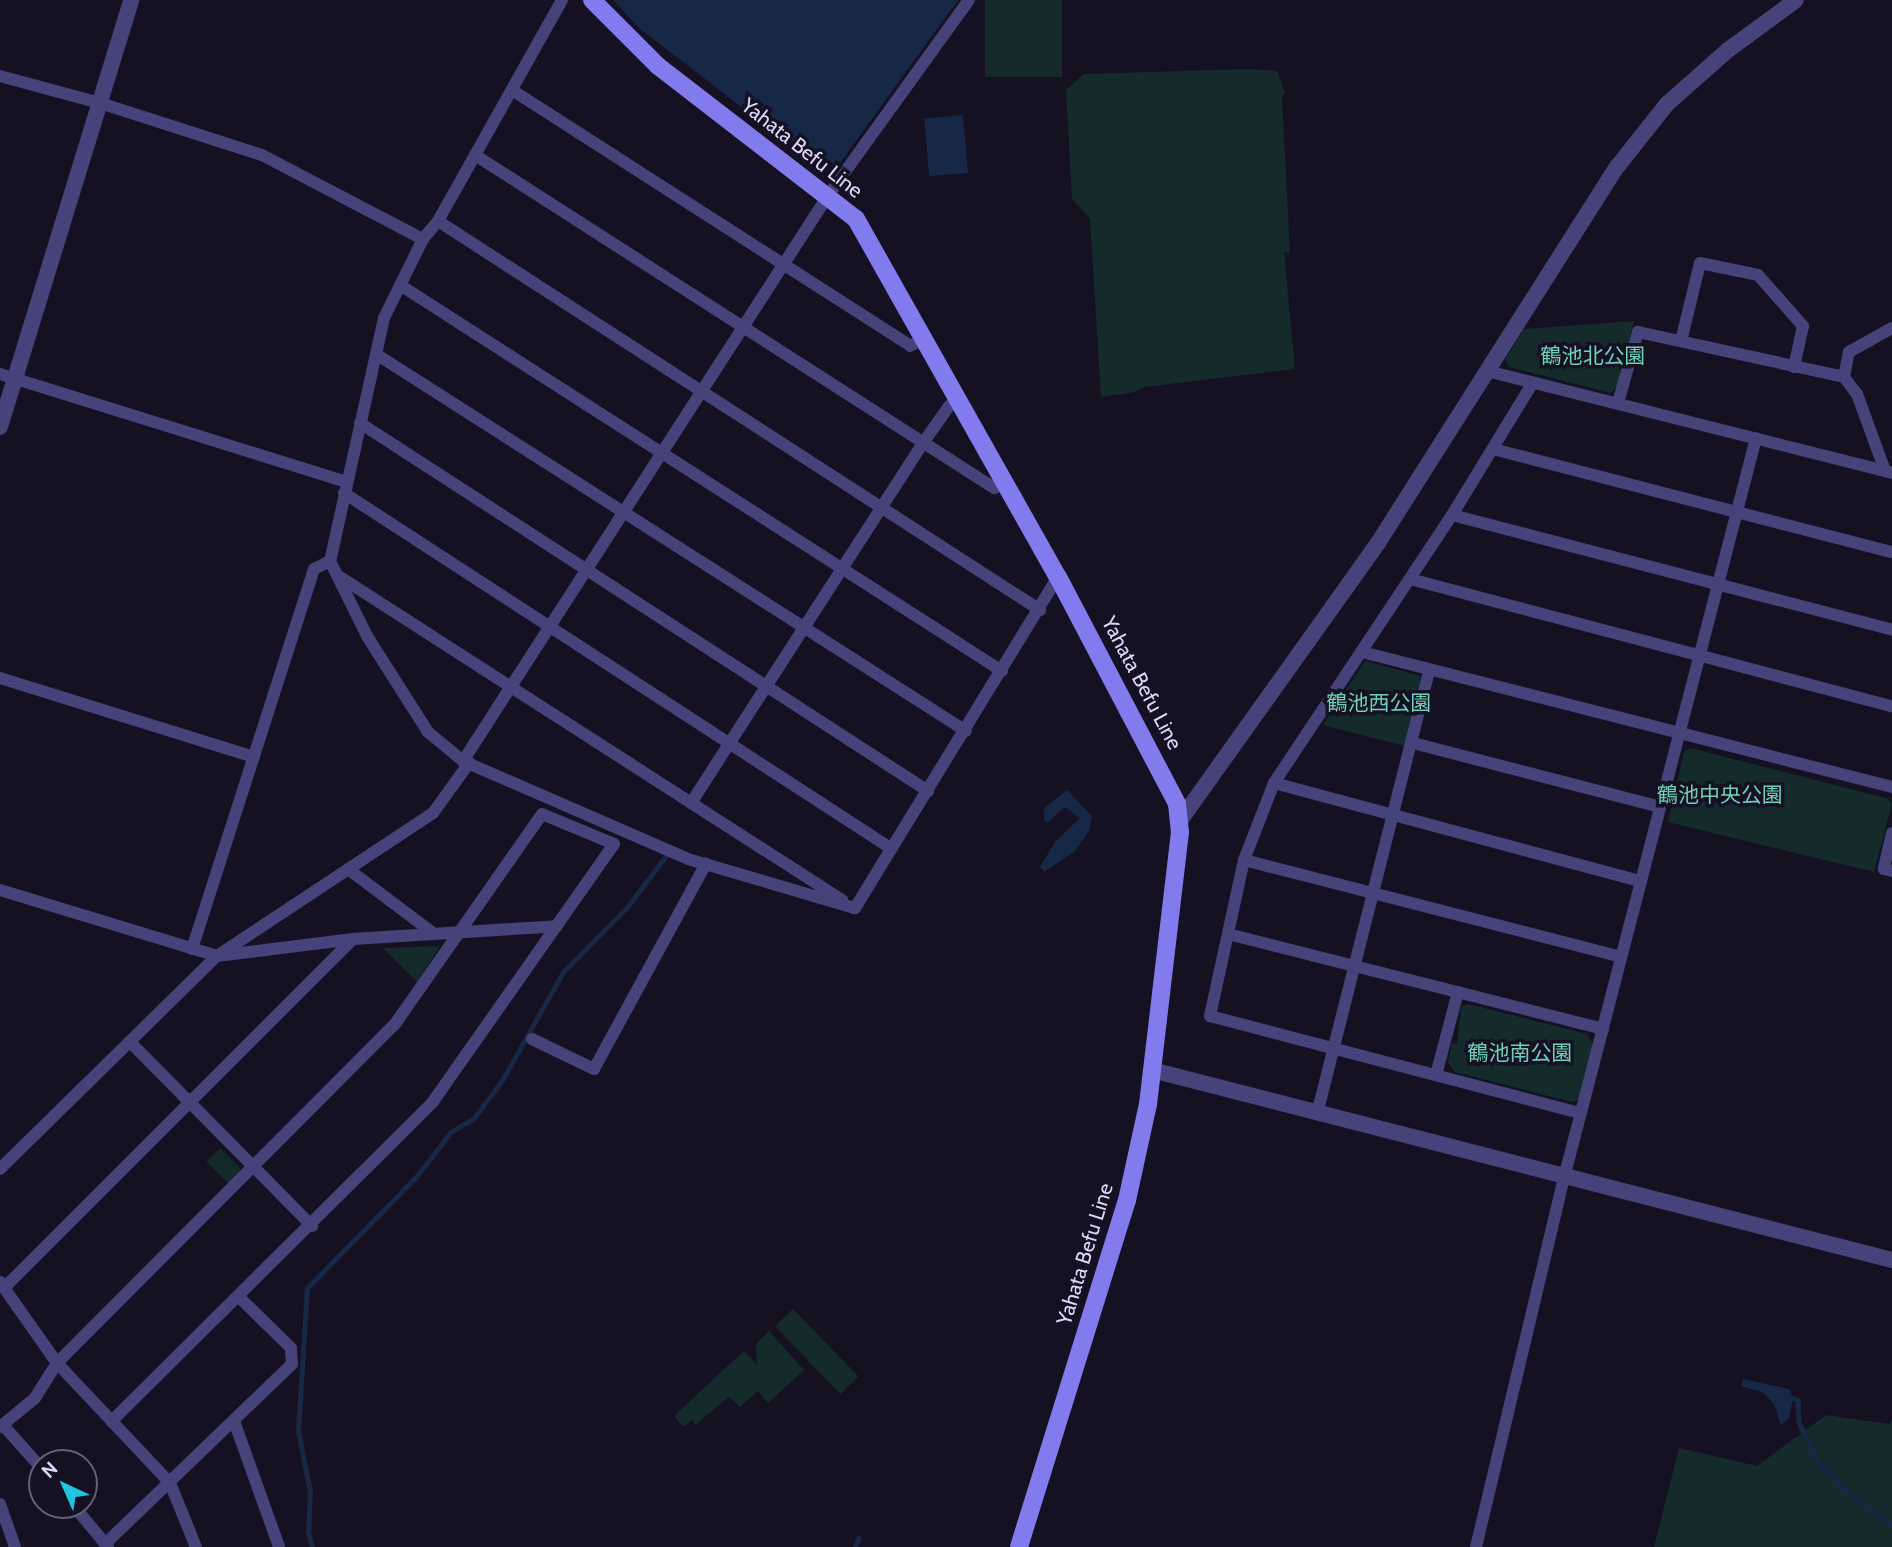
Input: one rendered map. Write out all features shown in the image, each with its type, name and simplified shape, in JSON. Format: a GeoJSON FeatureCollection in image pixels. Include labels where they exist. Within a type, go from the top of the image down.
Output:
{"type":"FeatureCollection","features":[{"type":"Feature","properties":{"kind":"main road","name":"Yahata Befu Line"},"geometry":{"type":"LineString","coordinates":[[592,0],[658,66],[829,194],[868,235],[1171,785],[1179,822],[1152,1070],[1128,1200],[1019,1547]]}},
{"type":"Feature","properties":{"kind":"street"},"geometry":{"type":"LineString","coordinates":[[0,427],[7,377],[100,103],[131,0]]}},
{"type":"Feature","properties":{"kind":"street"},"geometry":{"type":"LineString","coordinates":[[562,0],[438,221],[423,239],[384,318],[330,561],[367,636],[428,732],[466,762],[706,864],[855,908]]}},
{"type":"Feature","properties":{"kind":"street"},"geometry":{"type":"LineString","coordinates":[[0,1169],[218,956],[433,813],[829,194],[969,0]]}},
{"type":"Feature","properties":{"kind":"street"},"geometry":{"type":"LineString","coordinates":[[1179,822],[1378,543],[1617,167],[1667,104],[1728,50],[1796,0]]}},
{"type":"Feature","properties":{"kind":"street"},"geometry":{"type":"LineString","coordinates":[[0,76],[100,103],[261,155],[423,239]]}},
{"type":"Feature","properties":{"kind":"street"},"geometry":{"type":"LineString","coordinates":[[512,90],[910,346],[925,338]]}},
{"type":"Feature","properties":{"kind":"street"},"geometry":{"type":"LineString","coordinates":[[475,155],[994,488],[1006,483]]}},
{"type":"Feature","properties":{"kind":"street"},"geometry":{"type":"LineString","coordinates":[[438,221],[1040,610]]}},
{"type":"Feature","properties":{"kind":"street"},"geometry":{"type":"LineString","coordinates":[[1681,341],[1700,263],[1758,275],[1803,326],[1794,367]]}},
{"type":"Feature","properties":{"kind":"street"},"geometry":{"type":"LineString","coordinates":[[400,285],[1002,671]]}},
{"type":"Feature","properties":{"kind":"street"},"geometry":{"type":"LineString","coordinates":[[1844,377],[1849,352],[1892,328]]}},
{"type":"Feature","properties":{"kind":"street"},"geometry":{"type":"LineString","coordinates":[[1618,403],[1638,332],[1844,377],[1857,394],[1889,472]]}},
{"type":"Feature","properties":{"kind":"street"},"geometry":{"type":"LineString","coordinates":[[376,354],[966,731]]}},
{"type":"Feature","properties":{"kind":"street"},"geometry":{"type":"LineString","coordinates":[[1487,371],[1889,472]]}},
{"type":"Feature","properties":{"kind":"street"},"geometry":{"type":"LineString","coordinates":[[7,377],[345,487],[550,628],[892,849]]}},
{"type":"Feature","properties":{"kind":"street"},"geometry":{"type":"LineString","coordinates":[[1532,384],[1452,515],[1274,783],[1244,860],[1210,1016],[1581,1113]]}},
{"type":"Feature","properties":{"kind":"street"},"geometry":{"type":"LineString","coordinates":[[691,803],[923,443],[949,406],[960,399]]}},
{"type":"Feature","properties":{"kind":"street"},"geometry":{"type":"LineString","coordinates":[[360,423],[928,791]]}},
{"type":"Feature","properties":{"kind":"street"},"geometry":{"type":"LineString","coordinates":[[1476,1547],[1565,1174],[1756,438]]}},
{"type":"Feature","properties":{"kind":"street"},"geometry":{"type":"LineString","coordinates":[[1493,449],[1892,552]]}},
{"type":"Feature","properties":{"kind":"street"},"geometry":{"type":"LineString","coordinates":[[1452,515],[1892,630]]}},
{"type":"Feature","properties":{"kind":"street"},"geometry":{"type":"LineString","coordinates":[[192,949],[314,569],[330,561]]}},
{"type":"Feature","properties":{"kind":"street"},"geometry":{"type":"LineString","coordinates":[[337,575],[855,908]]}},
{"type":"Feature","properties":{"kind":"street"},"geometry":{"type":"LineString","coordinates":[[855,908],[1058,577]]}},
{"type":"Feature","properties":{"kind":"street"},"geometry":{"type":"LineString","coordinates":[[1410,579],[1892,706]]}},
{"type":"Feature","properties":{"kind":"street"},"geometry":{"type":"LineString","coordinates":[[1362,652],[1892,788]]}},
{"type":"Feature","properties":{"kind":"street"},"geometry":{"type":"LineString","coordinates":[[1318,1111],[1395,818],[1429,670]]}},
{"type":"Feature","properties":{"kind":"street"},"geometry":{"type":"LineString","coordinates":[[0,678],[254,757]]}},
{"type":"Feature","properties":{"kind":"street"},"geometry":{"type":"LineString","coordinates":[[1413,743],[1660,807]]}},
{"type":"Feature","properties":{"kind":"street"},"geometry":{"type":"LineString","coordinates":[[1274,783],[1395,818],[1641,881]]}},
{"type":"Feature","properties":{"kind":"street"},"geometry":{"type":"LineString","coordinates":[[28,1454],[2,1426],[35,1398],[57,1363],[395,1024],[542,814],[614,844],[433,1102],[312,1226],[113,1421]]}},
{"type":"Feature","properties":{"kind":"street"},"geometry":{"type":"LineString","coordinates":[[1892,833],[1884,869],[1892,871]]}},
{"type":"Feature","properties":{"kind":"street"},"geometry":{"type":"LineString","coordinates":[[1244,860],[1621,957]]}},
{"type":"Feature","properties":{"kind":"street"},"geometry":{"type":"LineString","coordinates":[[532,1039],[594,1069],[706,864]]}},
{"type":"Feature","properties":{"kind":"street"},"geometry":{"type":"LineString","coordinates":[[348,869],[433,933]]}},
{"type":"Feature","properties":{"kind":"street"},"geometry":{"type":"LineString","coordinates":[[0,890],[218,956],[353,939],[557,926]]}},
{"type":"Feature","properties":{"kind":"street"},"geometry":{"type":"LineString","coordinates":[[1228,934],[1603,1029]]}},
{"type":"Feature","properties":{"kind":"street"},"geometry":{"type":"LineString","coordinates":[[195,1547],[170,1483],[57,1363],[2,1285],[191,1104],[353,939]]}},
{"type":"Feature","properties":{"kind":"street"},"geometry":{"type":"LineString","coordinates":[[1436,1075],[1458,992]]}},
{"type":"Feature","properties":{"kind":"street"},"geometry":{"type":"LineString","coordinates":[[130,1042],[312,1226]]}},
{"type":"Feature","properties":{"kind":"street"},"geometry":{"type":"LineString","coordinates":[[1152,1070],[1892,1260]]}},
{"type":"Feature","properties":{"kind":"street"},"geometry":{"type":"LineString","coordinates":[[85,1519],[107,1545],[292,1364],[290,1348],[239,1297]]}},
{"type":"Feature","properties":{"kind":"street"},"geometry":{"type":"LineString","coordinates":[[234,1421],[279,1547]]}},
{"type":"Feature","properties":{"kind":"street"},"geometry":{"type":"LineString","coordinates":[[0,1504],[15,1547]]}},
{"type":"Feature","properties":{"kind":"green space"},"geometry":{"type":"Polygon","coordinates":[[[985,0],[1062,0],[1062,77],[985,77],[985,0]]]}},
{"type":"Feature","properties":{"kind":"green space"},"geometry":{"type":"Polygon","coordinates":[[[1249,69],[1277,71],[1285,93],[1282,98],[1290,253],[1284,252],[1295,369],[1144,387],[1135,392],[1101,397],[1090,219],[1072,199],[1066,90],[1084,74],[1249,69]]]}},
{"type":"Feature","properties":{"kind":"green space","name":"鶴池北公園"},"geometry":{"type":"Polygon","coordinates":[[[1634,321],[1617,388],[1611,393],[1509,367],[1505,360],[1524,329],[1634,321]]]}},
{"type":"Feature","properties":{"kind":"green space","name":"鶴池西公園"},"geometry":{"type":"Polygon","coordinates":[[[1365,661],[1421,676],[1405,746],[1323,725],[1365,661]]]}},
{"type":"Feature","properties":{"kind":"green space","name":"鶴池中央公園"},"geometry":{"type":"Polygon","coordinates":[[[1690,748],[1886,798],[1892,803],[1874,872],[1668,822],[1684,752],[1690,748]]]}},
{"type":"Feature","properties":{"kind":"green space"},"geometry":{"type":"Polygon","coordinates":[[[440,946],[417,982],[383,948],[440,946]]]}},
{"type":"Feature","properties":{"kind":"green space","name":"鶴池南公園"},"geometry":{"type":"Polygon","coordinates":[[[1468,1004],[1587,1034],[1593,1044],[1579,1099],[1572,1102],[1455,1072],[1448,1063],[1452,1043],[1457,1044],[1461,1007],[1468,1004]]]}},
{"type":"Feature","properties":{"kind":"green space"},"geometry":{"type":"Polygon","coordinates":[[[220,1148],[241,1169],[228,1183],[207,1161],[220,1148]]]}},
{"type":"Feature","properties":{"kind":"green space"},"geometry":{"type":"Polygon","coordinates":[[[793,1309],[858,1377],[840,1394],[775,1326],[793,1309]]]}},
{"type":"Feature","properties":{"kind":"green space"},"geometry":{"type":"Polygon","coordinates":[[[769,1331],[804,1370],[768,1403],[758,1391],[740,1407],[729,1397],[695,1425],[692,1420],[683,1427],[675,1417],[678,1412],[744,1351],[757,1365],[756,1344],[769,1331]]]}},
{"type":"Feature","properties":{"kind":"green space"},"geometry":{"type":"Polygon","coordinates":[[[1826,1415],[1889,1424],[1892,1420],[1892,1547],[1654,1547],[1679,1448],[1757,1466],[1826,1415]]]}},
{"type":"Feature","properties":{"kind":"water"},"geometry":{"type":"Polygon","coordinates":[[[613,0],[958,0],[840,163],[821,168],[640,29],[613,0]]]}},
{"type":"Feature","properties":{"kind":"water"},"geometry":{"type":"Polygon","coordinates":[[[963,115],[968,173],[929,176],[924,118],[963,115]]]}},
{"type":"Feature","properties":{"kind":"water"},"geometry":{"type":"Polygon","coordinates":[[[1067,790],[1092,816],[1089,831],[1075,851],[1044,872],[1040,867],[1055,842],[1080,818],[1065,807],[1048,822],[1044,820],[1044,808],[1067,790]]]}},
{"type":"Feature","properties":{"kind":"water"},"geometry":{"type":"Polygon","coordinates":[[[1743,1379],[1789,1389],[1793,1398],[1789,1418],[1781,1425],[1774,1404],[1764,1393],[1741,1386],[1743,1379]]]}},
{"type":"Feature","properties":{"kind":"waterway"},"geometry":{"type":"LineString","coordinates":[[312,1547],[308,1533],[310,1492],[298,1431],[307,1288],[416,1177],[451,1132],[474,1118],[503,1079],[563,972],[628,906],[666,856]]}},
{"type":"Feature","properties":{"kind":"waterway"},"geometry":{"type":"LineString","coordinates":[[1793,1398],[1798,1400],[1799,1422],[1817,1461],[1851,1496],[1892,1524]]}},
{"type":"Feature","properties":{"kind":"waterway"},"geometry":{"type":"LineString","coordinates":[[855,1547],[858,1539]]}}]}
